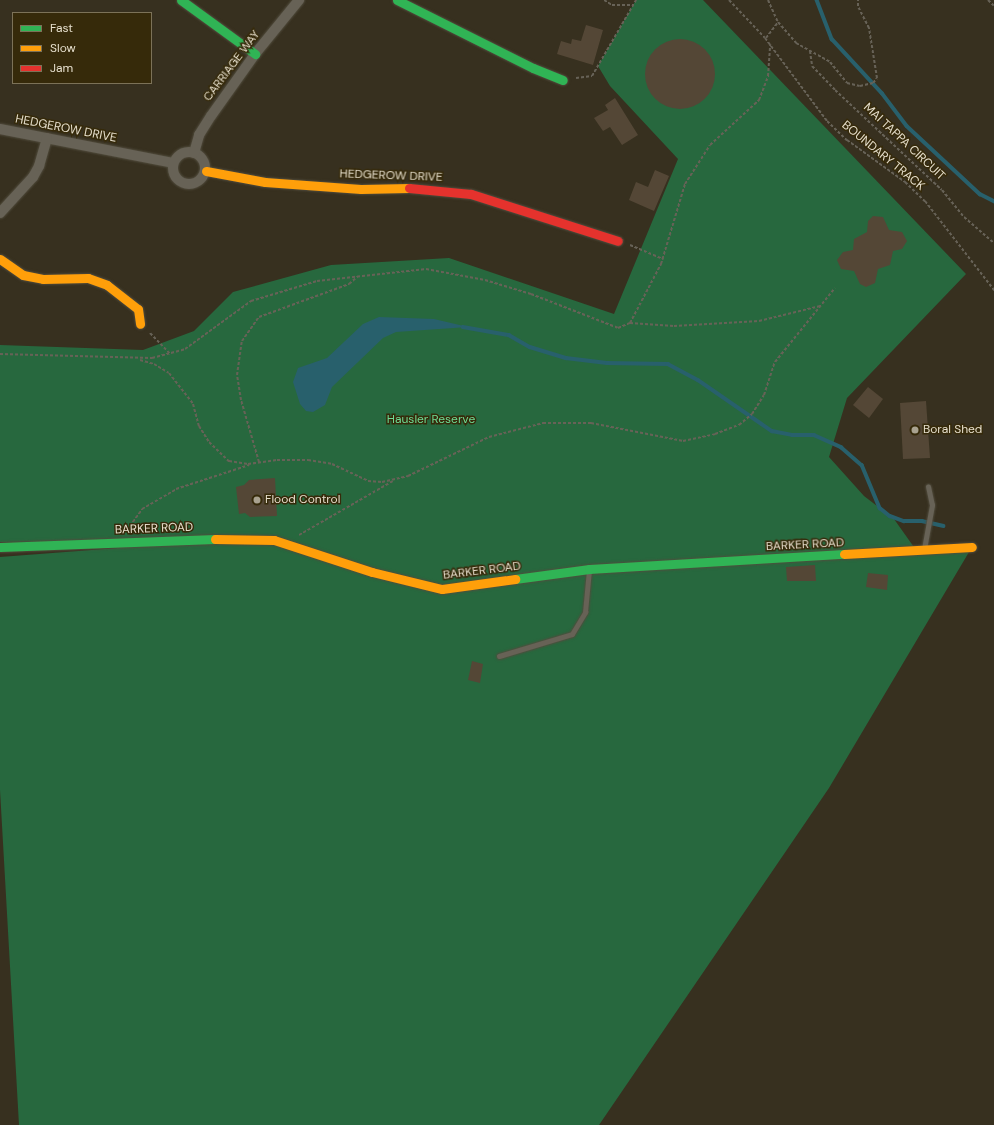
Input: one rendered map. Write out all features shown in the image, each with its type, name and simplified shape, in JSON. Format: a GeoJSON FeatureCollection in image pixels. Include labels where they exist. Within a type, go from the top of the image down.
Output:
{"type":"FeatureCollection","features":[{"type":"Feature","properties":{"kind":"street"},"geometry":{"type":"LineString","coordinates":[[181,0],[255,54]]}},
{"type":"Feature","properties":{"kind":"street","name":"CARRIAGE WAY"},"geometry":{"type":"LineString","coordinates":[[194,153],[203,129],[255,54],[299,0]]}},
{"type":"Feature","properties":{"kind":"street"},"geometry":{"type":"LineString","coordinates":[[397,0],[533,68],[563,80]]}},
{"type":"Feature","properties":{"kind":"street","name":"HEDGEROW DRIVE"},"geometry":{"type":"LineString","coordinates":[[0,129],[173,162]]}},
{"type":"Feature","properties":{"kind":"street"},"geometry":{"type":"LineString","coordinates":[[0,213],[32,177],[39,166],[47,138]]}},
{"type":"Feature","properties":{"kind":"street"},"geometry":{"type":"LineString","coordinates":[[194,153],[205,160],[206,171],[196,182],[184,184],[175,177],[173,162],[182,154],[194,153]]}},
{"type":"Feature","properties":{"kind":"street","name":"HEDGEROW DRIVE"},"geometry":{"type":"LineString","coordinates":[[206,171],[265,182],[361,189],[426,188],[471,194],[618,240]]}},
{"type":"Feature","properties":{"kind":"street"},"geometry":{"type":"LineString","coordinates":[[0,259],[8,267],[23,275],[43,279],[88,278],[107,285],[128,299],[138,309],[140,324]]}},
{"type":"Feature","properties":{"kind":"street","name":"BARKER ROAD"},"geometry":{"type":"LineString","coordinates":[[0,547],[249,538],[285,543],[372,572],[442,589],[589,570],[972,547]]}},
{"type":"Feature","properties":{"kind":"lane"},"geometry":{"type":"LineString","coordinates":[[924,550],[932,505],[928,486]]}},
{"type":"Feature","properties":{"kind":"lane"},"geometry":{"type":"LineString","coordinates":[[498,656],[572,634],[585,612],[589,570]]}},
{"type":"Feature","properties":{"kind":"path"},"geometry":{"type":"LineString","coordinates":[[604,0],[612,5],[633,5]]}},
{"type":"Feature","properties":{"kind":"path"},"geometry":{"type":"LineString","coordinates":[[563,80],[592,76],[636,0]]}},
{"type":"Feature","properties":{"kind":"path","name":"BOUNDARY TRACK"},"geometry":{"type":"LineString","coordinates":[[729,0],[770,44],[827,121],[847,140],[905,182],[924,201],[994,290]]}},
{"type":"Feature","properties":{"kind":"path","name":"MAI TAPPA CIRCUIT"},"geometry":{"type":"LineString","coordinates":[[768,0],[778,22],[796,43],[830,62],[853,86],[876,81],[875,58],[871,49],[869,28],[858,6],[858,0]]}},
{"type":"Feature","properties":{"kind":"path"},"geometry":{"type":"LineString","coordinates":[[988,0],[994,6]]}},
{"type":"Feature","properties":{"kind":"path"},"geometry":{"type":"LineString","coordinates":[[765,38],[778,22]]}},
{"type":"Feature","properties":{"kind":"path"},"geometry":{"type":"LineString","coordinates":[[630,323],[663,259],[685,184],[710,146],[759,100],[768,76],[770,44]]}},
{"type":"Feature","properties":{"kind":"path","name":"MAI TAPPA CIRCUIT"},"geometry":{"type":"LineString","coordinates":[[810,51],[812,66],[835,90],[942,190],[964,217],[994,243]]}},
{"type":"Feature","properties":{"kind":"path"},"geometry":{"type":"LineString","coordinates":[[618,240],[663,259]]}},
{"type":"Feature","properties":{"kind":"path"},"geometry":{"type":"LineString","coordinates":[[138,360],[185,349],[251,301],[317,281],[426,269],[453,273],[531,294],[618,328],[630,323],[674,326],[759,321],[821,305]]}},
{"type":"Feature","properties":{"kind":"path"},"geometry":{"type":"LineString","coordinates":[[260,462],[240,394],[238,375],[242,342],[260,317],[349,284],[358,276]]}},
{"type":"Feature","properties":{"kind":"path"},"geometry":{"type":"LineString","coordinates":[[285,543],[394,481],[489,437],[542,423],[591,423],[683,441],[715,434],[743,422],[752,414],[764,395],[775,362],[835,288]]}},
{"type":"Feature","properties":{"kind":"path"},"geometry":{"type":"LineString","coordinates":[[140,324],[170,353]]}},
{"type":"Feature","properties":{"kind":"path"},"geometry":{"type":"LineString","coordinates":[[0,354],[138,360],[154,364],[169,373],[193,404],[200,426],[217,452],[229,462],[248,464],[308,460],[332,464],[368,481],[394,481]]}},
{"type":"Feature","properties":{"kind":"path"},"geometry":{"type":"LineString","coordinates":[[123,543],[126,531],[142,509],[176,489],[260,462]]}},
{"type":"Feature","properties":{"kind":"green space","name":"Hausler Reserve"},"geometry":{"type":"Polygon","coordinates":[[[636,0],[703,0],[966,274],[847,398],[829,457],[864,496],[894,519],[916,550],[972,547],[829,788],[599,1125],[19,1125],[0,790],[0,557],[209,541],[0,542],[0,345],[143,350],[194,331],[233,292],[331,265],[449,258],[614,314],[678,159],[610,86],[598,66],[636,0]]]}},
{"type":"Feature","properties":{"kind":"water"},"geometry":{"type":"Polygon","coordinates":[[[379,317],[434,319],[468,327],[396,332],[383,338],[332,387],[325,405],[313,412],[306,411],[300,404],[293,382],[298,368],[327,358],[363,324],[379,317]]]}},
{"type":"Feature","properties":{"kind":"building"},"geometry":{"type":"Polygon","coordinates":[[[586,25],[603,30],[593,65],[557,54],[561,41],[571,44],[572,39],[581,41],[586,25]]]}},
{"type":"Feature","properties":{"kind":"building"},"geometry":{"type":"Polygon","coordinates":[[[680,39],[693,42],[705,49],[712,61],[715,74],[712,87],[705,99],[693,106],[680,109],[667,106],[655,99],[648,87],[645,74],[648,61],[655,49],[667,42],[680,39]]]}},
{"type":"Feature","properties":{"kind":"building"},"geometry":{"type":"Polygon","coordinates":[[[615,98],[638,135],[622,145],[610,127],[603,131],[594,118],[608,110],[605,105],[615,98]]]}},
{"type":"Feature","properties":{"kind":"building"},"geometry":{"type":"Polygon","coordinates":[[[655,170],[669,176],[654,211],[629,200],[636,182],[648,187],[655,170]]]}},
{"type":"Feature","properties":{"kind":"building"},"geometry":{"type":"Polygon","coordinates":[[[873,216],[883,217],[889,230],[902,232],[907,241],[902,249],[893,251],[890,265],[878,269],[875,283],[866,287],[860,284],[854,271],[841,269],[837,260],[843,252],[853,250],[854,239],[867,232],[868,221],[873,216]]]}},
{"type":"Feature","properties":{"kind":"building"},"geometry":{"type":"Polygon","coordinates":[[[868,387],[883,399],[869,418],[853,405],[868,387]]]}},
{"type":"Feature","properties":{"kind":"building","name":"Boral Shed"},"geometry":{"type":"Polygon","coordinates":[[[926,401],[930,458],[903,459],[900,403],[926,401]]]}},
{"type":"Feature","properties":{"kind":"building","name":"Flood Control"},"geometry":{"type":"Polygon","coordinates":[[[275,478],[277,516],[250,517],[245,513],[239,514],[236,487],[244,485],[249,480],[275,478]]]}},
{"type":"Feature","properties":{"kind":"building"},"geometry":{"type":"Polygon","coordinates":[[[815,565],[816,581],[787,581],[786,567],[815,565]]]}},
{"type":"Feature","properties":{"kind":"building"},"geometry":{"type":"Polygon","coordinates":[[[868,573],[888,575],[887,590],[866,587],[868,573]]]}},
{"type":"Feature","properties":{"kind":"building"},"geometry":{"type":"Polygon","coordinates":[[[472,661],[483,664],[480,683],[468,680],[472,661]]]}},
{"type":"Feature","properties":{"kind":"waterway"},"geometry":{"type":"LineString","coordinates":[[817,0],[832,39],[882,93],[907,126],[980,194],[994,201]]}},
{"type":"Feature","properties":{"kind":"waterway"},"geometry":{"type":"LineString","coordinates":[[463,327],[509,335],[530,347],[566,358],[607,363],[668,364],[698,380],[772,431],[792,435],[814,435],[841,447],[862,465],[880,508],[890,516],[904,521],[922,521],[943,526]]}},
{"type":"Feature","properties":{"kind":"traffic: fast"},"geometry":{"type":"LineString","coordinates":[[181,0],[255,54]]}},
{"type":"Feature","properties":{"kind":"traffic: fast"},"geometry":{"type":"LineString","coordinates":[[397,0],[533,68],[563,80]]}},
{"type":"Feature","properties":{"kind":"traffic: fast"},"geometry":{"type":"LineString","coordinates":[[0,547],[215,539]]}},
{"type":"Feature","properties":{"kind":"traffic: fast"},"geometry":{"type":"LineString","coordinates":[[515,579],[589,569],[844,554]]}},
{"type":"Feature","properties":{"kind":"traffic: slow"},"geometry":{"type":"LineString","coordinates":[[206,171],[265,182],[361,189],[409,188]]}},
{"type":"Feature","properties":{"kind":"traffic: slow"},"geometry":{"type":"LineString","coordinates":[[0,259],[23,275],[43,279],[88,278],[107,285],[138,309],[140,324]]}},
{"type":"Feature","properties":{"kind":"traffic: slow"},"geometry":{"type":"LineString","coordinates":[[215,539],[274,540],[372,572],[442,589],[515,579]]}},
{"type":"Feature","properties":{"kind":"traffic: slow"},"geometry":{"type":"LineString","coordinates":[[844,554],[972,547]]}},
{"type":"Feature","properties":{"kind":"traffic: jam"},"geometry":{"type":"LineString","coordinates":[[409,188],[471,194],[618,241]]}},
{"type":"Feature","properties":{"kind":"place","name":"Boral Shed"},"geometry":{"type":"Point","coordinates":[915,430]}},
{"type":"Feature","properties":{"kind":"place","name":"Flood Control"},"geometry":{"type":"Point","coordinates":[257,500]}}]}
